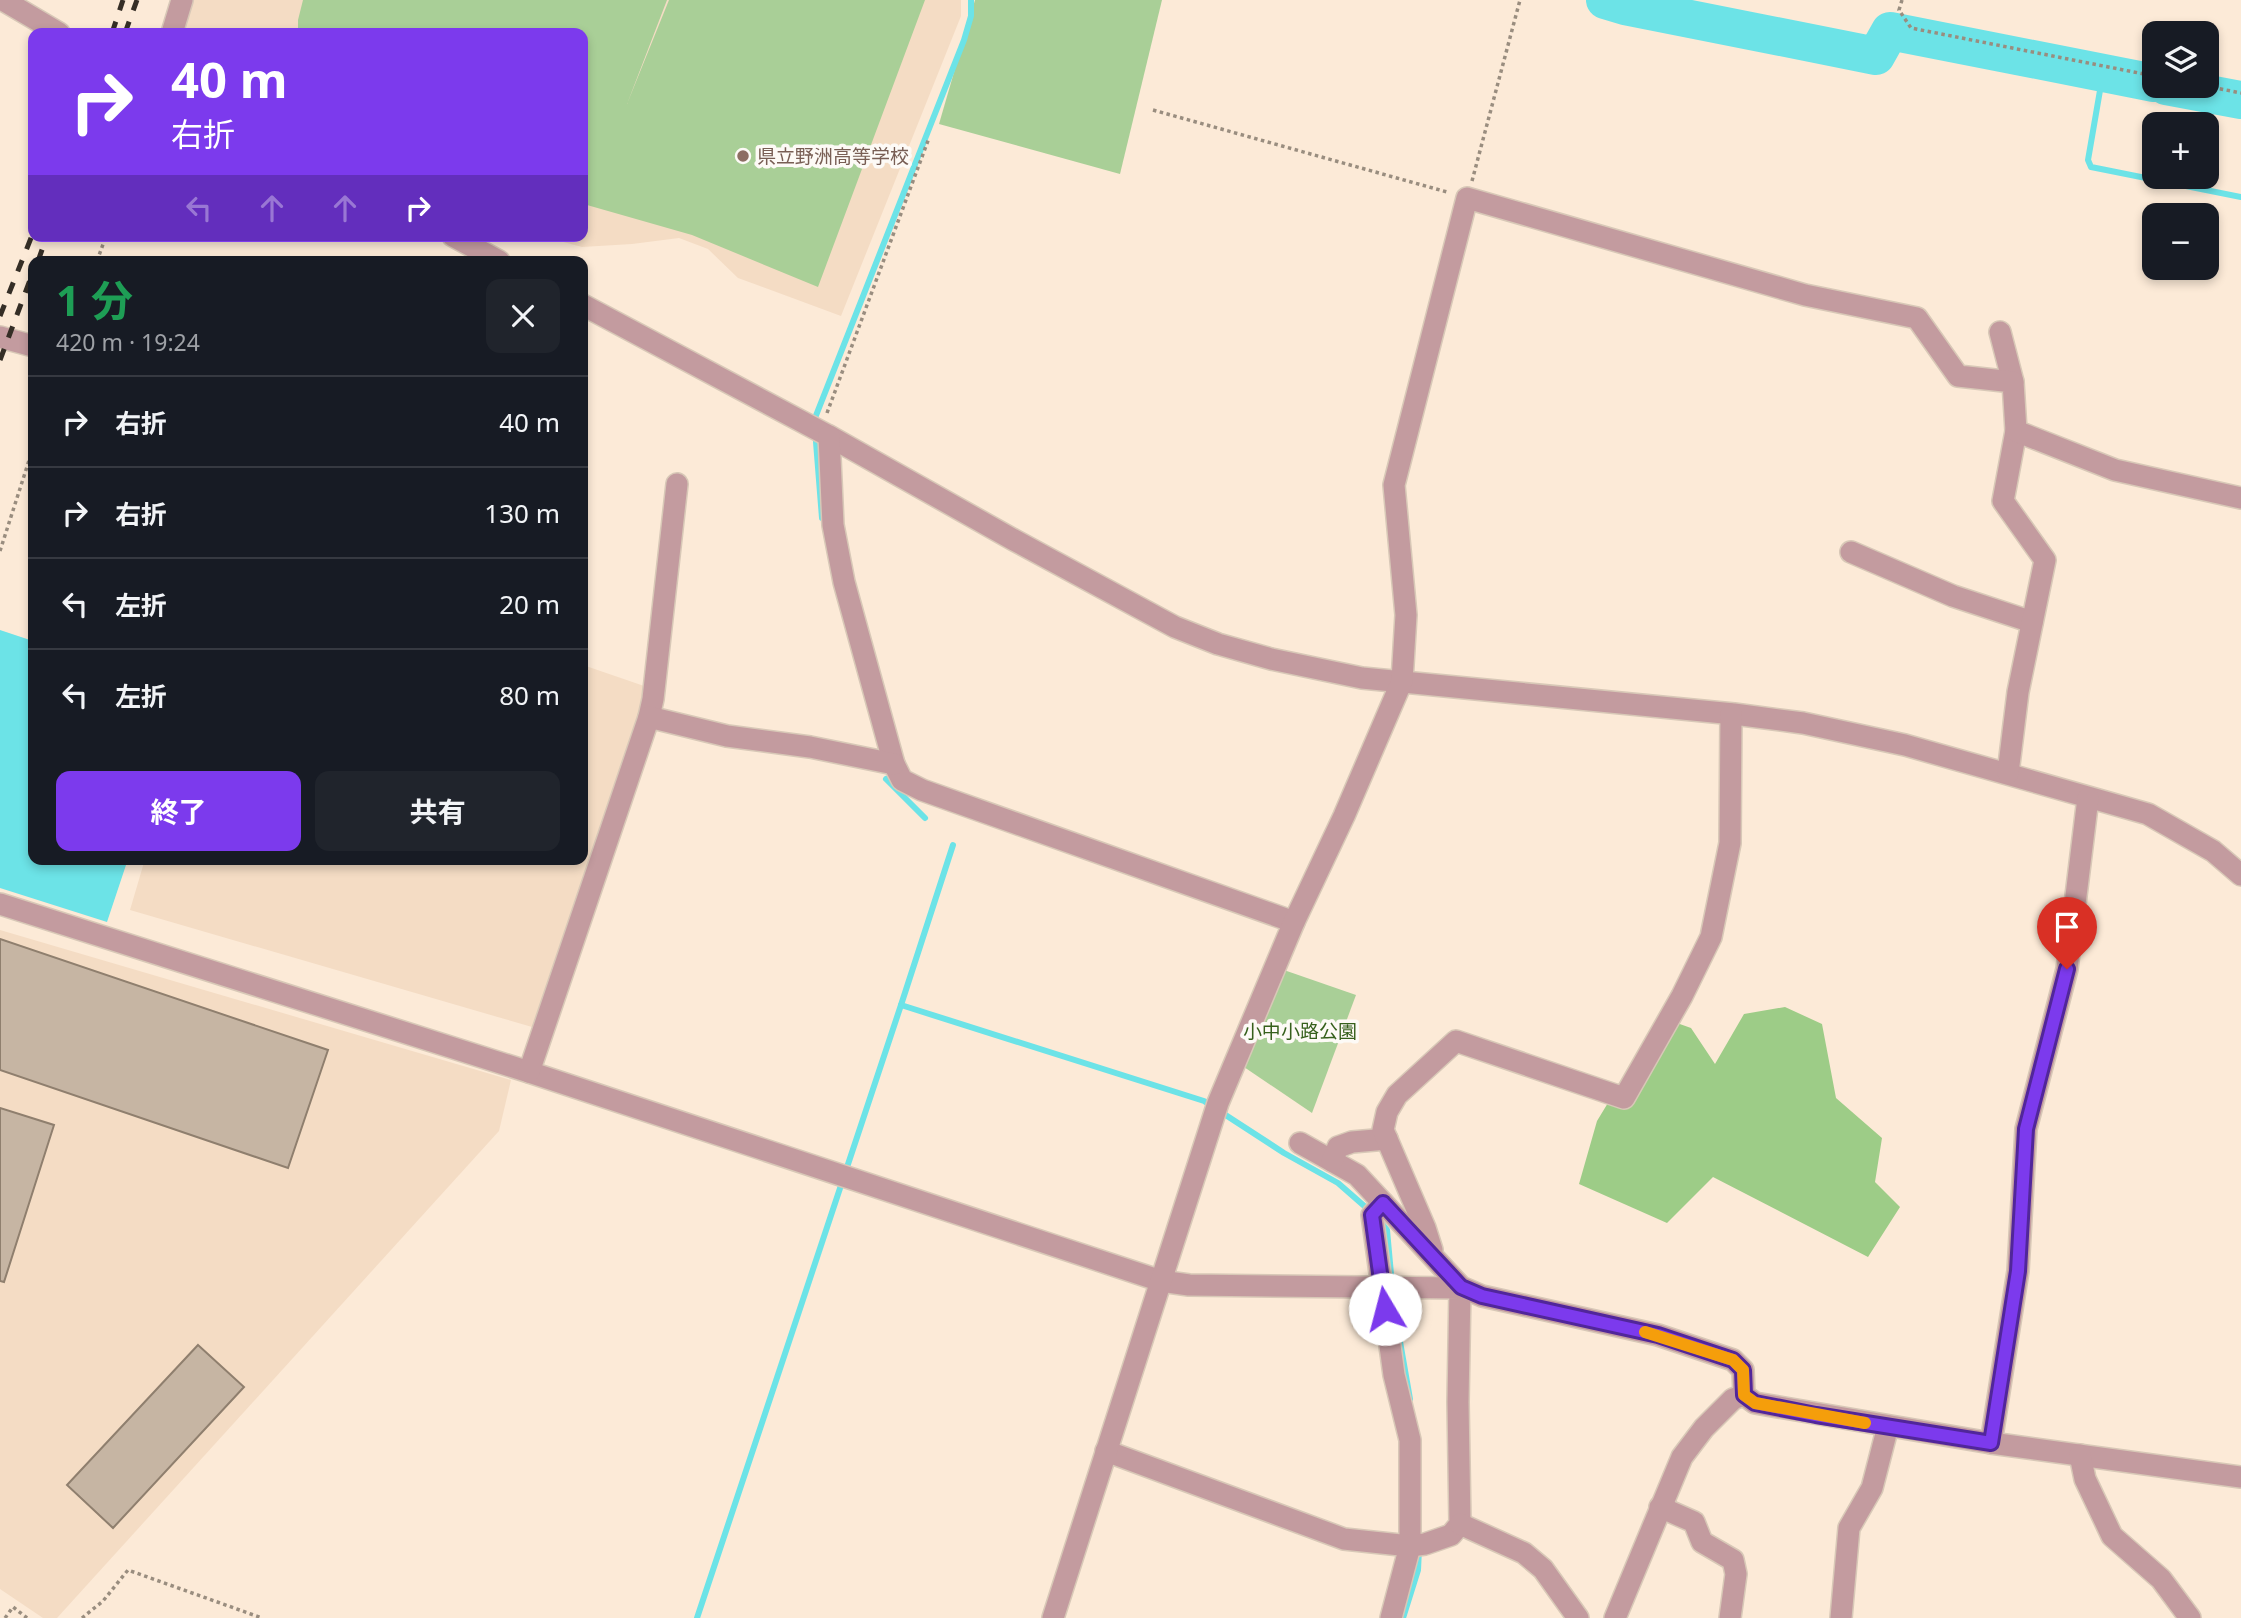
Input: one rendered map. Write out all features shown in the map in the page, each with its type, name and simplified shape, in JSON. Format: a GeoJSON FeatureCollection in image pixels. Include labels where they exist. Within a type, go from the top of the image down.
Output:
{"type":"FeatureCollection","features":[{"type":"Feature","properties":{"kind":"street"},"geometry":{"type":"LineString","coordinates":[[3,0],[51,28]]}},
{"type":"Feature","properties":{"kind":"street"},"geometry":{"type":"LineString","coordinates":[[174,28],[182,0]]}},
{"type":"Feature","properties":{"kind":"street"},"geometry":{"type":"LineString","coordinates":[[1053,1618],[1218,1102],[1294,922],[1344,816],[1402,681],[1406,615],[1394,485],[1467,198],[1805,295],[1917,318],[1958,376],[2013,382]]}},
{"type":"Feature","properties":{"kind":"street"},"geometry":{"type":"LineString","coordinates":[[464,242],[490,256]]}},
{"type":"Feature","properties":{"kind":"street"},"geometry":{"type":"LineString","coordinates":[[588,308],[829,436],[1175,627],[1218,644],[1271,659],[1362,678],[1731,714],[1803,723],[1893,742],[2148,814],[2213,850],[2241,875]]}},
{"type":"Feature","properties":{"kind":"street"},"geometry":{"type":"LineString","coordinates":[[2000,332],[2013,382],[2016,431],[2003,501],[2045,560],[2018,692],[2008,774]]}},
{"type":"Feature","properties":{"kind":"street"},"geometry":{"type":"LineString","coordinates":[[0,337],[28,345]]}},
{"type":"Feature","properties":{"kind":"street"},"geometry":{"type":"LineString","coordinates":[[2016,431],[2115,470],[2241,498]]}},
{"type":"Feature","properties":{"kind":"street"},"geometry":{"type":"LineString","coordinates":[[829,436],[833,525],[844,582],[894,764],[902,780],[922,790],[1294,922]]}},
{"type":"Feature","properties":{"kind":"street"},"geometry":{"type":"LineString","coordinates":[[529,1072],[649,717],[677,484]]}},
{"type":"Feature","properties":{"kind":"street"},"geometry":{"type":"LineString","coordinates":[[1851,552],[1953,596],[2032,622]]}},
{"type":"Feature","properties":{"kind":"street"},"geometry":{"type":"LineString","coordinates":[[1434,1259],[1425,1228],[1383,1130],[1387,1112],[1397,1095],[1456,1041],[1624,1098],[1682,996],[1711,937],[1730,843],[1731,714]]}},
{"type":"Feature","properties":{"kind":"street"},"geometry":{"type":"LineString","coordinates":[[649,717],[727,736],[810,747],[894,764]]}},
{"type":"Feature","properties":{"kind":"street"},"geometry":{"type":"LineString","coordinates":[[1991,1443],[2018,1271],[2026,1129],[2067,969],[2088,798]]}},
{"type":"Feature","properties":{"kind":"street"},"geometry":{"type":"LineString","coordinates":[[0,904],[529,1072],[1161,1281],[1189,1285],[1460,1288],[1460,1524],[1451,1535],[1410,1546],[1344,1539],[1106,1451]]}},
{"type":"Feature","properties":{"kind":"street"},"geometry":{"type":"LineString","coordinates":[[1332,1161],[1338,1147],[1352,1142],[1387,1139]]}},
{"type":"Feature","properties":{"kind":"street"},"geometry":{"type":"LineString","coordinates":[[1300,1143],[1357,1175],[1461,1287],[1482,1296],[1658,1335],[1733,1360],[1743,1370],[1744,1395]]}},
{"type":"Feature","properties":{"kind":"street"},"geometry":{"type":"LineString","coordinates":[[1383,1203],[1372,1215],[1394,1375],[1410,1440],[1410,1546],[1391,1618]]}},
{"type":"Feature","properties":{"kind":"street"},"geometry":{"type":"LineString","coordinates":[[1744,1395],[1755,1403],[1991,1443],[2241,1477]]}},
{"type":"Feature","properties":{"kind":"street"},"geometry":{"type":"LineString","coordinates":[[1615,1618],[1682,1457],[1704,1428],[1733,1399],[1744,1395]]}},
{"type":"Feature","properties":{"kind":"street"},"geometry":{"type":"LineString","coordinates":[[1841,1618],[1849,1528],[1872,1488],[1888,1426]]}},
{"type":"Feature","properties":{"kind":"street"},"geometry":{"type":"LineString","coordinates":[[2080,1455],[2085,1479],[2112,1536],[2161,1579],[2190,1618]]}},
{"type":"Feature","properties":{"kind":"street"},"geometry":{"type":"LineString","coordinates":[[1660,1507],[1694,1522],[1702,1542],[1733,1560],[1736,1574],[1730,1618]]}},
{"type":"Feature","properties":{"kind":"street"},"geometry":{"type":"LineString","coordinates":[[1460,1524],[1524,1553],[1543,1569],[1578,1618]]}},
{"type":"Feature","properties":{"kind":"path"},"geometry":{"type":"LineString","coordinates":[[1153,110],[1467,198],[1520,0]]}},
{"type":"Feature","properties":{"kind":"path"},"geometry":{"type":"LineString","coordinates":[[1902,0],[1899,9],[1911,28],[2142,74]]}},
{"type":"Feature","properties":{"kind":"path"},"geometry":{"type":"LineString","coordinates":[[2219,89],[2241,93]]}},
{"type":"Feature","properties":{"kind":"path"},"geometry":{"type":"LineString","coordinates":[[829,436],[825,417],[929,138]]}},
{"type":"Feature","properties":{"kind":"path"},"geometry":{"type":"LineString","coordinates":[[0,551],[28,464]]}},
{"type":"Feature","properties":{"kind":"path"},"geometry":{"type":"LineString","coordinates":[[82,1618],[103,1601],[128,1570],[262,1618]]}},
{"type":"Feature","properties":{"kind":"path"},"geometry":{"type":"LineString","coordinates":[[5,1618],[13,1607],[27,1618]]}},
{"type":"Feature","properties":{"kind":"shaded area","name":"県立野洲高等学校"},"geometry":{"type":"Polygon","coordinates":[[[186,0],[961,0],[961,16],[841,316],[738,278],[708,249],[679,238],[582,247],[563,242],[588,242],[588,28],[177,28],[186,0]]]}},
{"type":"Feature","properties":{"kind":"shaded area"},"geometry":{"type":"Polygon","coordinates":[[[588,667],[647,687],[588,861],[588,667]]]}},
{"type":"Feature","properties":{"kind":"shaded area"},"geometry":{"type":"Polygon","coordinates":[[[143,865],[587,865],[532,1027],[130,910],[143,865]]]}},
{"type":"Feature","properties":{"kind":"shaded area"},"geometry":{"type":"Polygon","coordinates":[[[0,930],[511,1080],[499,1131],[57,1618],[43,1618],[0,1589],[0,930]]]}},
{"type":"Feature","properties":{"kind":"green space","name":"県立野洲高等学校"},"geometry":{"type":"Polygon","coordinates":[[[303,0],[667,0],[627,104],[669,0],[925,0],[818,287],[692,235],[588,205],[588,28],[298,28],[303,0]]]}},
{"type":"Feature","properties":{"kind":"green space"},"geometry":{"type":"Polygon","coordinates":[[[975,0],[1162,0],[1120,174],[939,124],[975,0]]]}},
{"type":"Feature","properties":{"kind":"green space","name":"小中小路公園"},"geometry":{"type":"Polygon","coordinates":[[[1281,969],[1356,995],[1312,1113],[1244,1067],[1281,969]]]}},
{"type":"Feature","properties":{"kind":"green space"},"geometry":{"type":"Polygon","coordinates":[[[1785,1007],[1822,1024],[1836,1098],[1882,1138],[1875,1182],[1900,1207],[1868,1257],[1713,1177],[1667,1223],[1579,1184],[1597,1121],[1660,1017],[1691,1028],[1715,1064],[1744,1014],[1785,1007]]]}},
{"type":"Feature","properties":{"kind":"water"},"geometry":{"type":"Polygon","coordinates":[[[0,630],[28,639],[28,865],[126,865],[107,922],[0,888],[0,630]]]}},
{"type":"Feature","properties":{"kind":"building"},"geometry":{"type":"Polygon","coordinates":[[[0,939],[328,1050],[288,1168],[0,1070],[0,939]]]}},
{"type":"Feature","properties":{"kind":"building"},"geometry":{"type":"Polygon","coordinates":[[[0,1108],[54,1125],[4,1282],[0,1281],[0,1108]]]}},
{"type":"Feature","properties":{"kind":"building"},"geometry":{"type":"Polygon","coordinates":[[[198,1345],[244,1387],[113,1528],[67,1485],[198,1345]]]}},
{"type":"Feature","properties":{"kind":"waterway"},"geometry":{"type":"LineString","coordinates":[[815,418],[964,40],[971,16],[971,0]]}},
{"type":"Feature","properties":{"kind":"waterway"},"geometry":{"type":"LineString","coordinates":[[1605,0],[1876,56],[1890,31],[2142,81]]}},
{"type":"Feature","properties":{"kind":"waterway"},"geometry":{"type":"LineString","coordinates":[[2103,73],[2088,160],[2091,167],[2241,197]]}},
{"type":"Feature","properties":{"kind":"waterway"},"geometry":{"type":"LineString","coordinates":[[2219,96],[2241,100]]}},
{"type":"Feature","properties":{"kind":"waterway"},"geometry":{"type":"LineString","coordinates":[[816,442],[822,518]]}},
{"type":"Feature","properties":{"kind":"waterway"},"geometry":{"type":"LineString","coordinates":[[886,779],[925,818]]}},
{"type":"Feature","properties":{"kind":"waterway"},"geometry":{"type":"LineString","coordinates":[[953,845],[901,1005],[1204,1101],[1284,1153],[1338,1183],[1370,1211]]}},
{"type":"Feature","properties":{"kind":"waterway"},"geometry":{"type":"LineString","coordinates":[[697,1618],[901,1005]]}},
{"type":"Feature","properties":{"kind":"waterway"},"geometry":{"type":"LineString","coordinates":[[1380,1221],[1387,1230],[1392,1285]]}},
{"type":"Feature","properties":{"kind":"waterway"},"geometry":{"type":"LineString","coordinates":[[1398,1330],[1410,1399]]}},
{"type":"Feature","properties":{"kind":"waterway"},"geometry":{"type":"LineString","coordinates":[[1403,1618],[1418,1570],[1419,1549]]}},
{"type":"Feature","properties":{"kind":"railway"},"geometry":{"type":"LineString","coordinates":[[114,28],[123,0]]}},
{"type":"Feature","properties":{"kind":"railway"},"geometry":{"type":"LineString","coordinates":[[127,28],[137,0]]}},
{"type":"Feature","properties":{"kind":"railway"},"geometry":{"type":"LineString","coordinates":[[0,316],[29,242]]}},
{"type":"Feature","properties":{"kind":"railway"},"geometry":{"type":"LineString","coordinates":[[40,256],[45,242]]}},
{"type":"Feature","properties":{"kind":"railway"},"geometry":{"type":"LineString","coordinates":[[0,360],[28,285]]}},
{"type":"Feature","properties":{"kind":"slow traffic"},"geometry":{"type":"LineString","coordinates":[[1645,1332],[1733,1360],[1743,1370],[1744,1395],[1755,1403],[1865,1423]]}},
{"type":"Feature","properties":{"kind":"place","name":"県立野洲高等学校"},"geometry":{"type":"Point","coordinates":[743,156]}},
{"type":"Feature","properties":{"kind":"route"},"geometry":{"type":"LineString","coordinates":[[1385,1309],[1372,1215],[1383,1203],[1461,1287],[1482,1296],[1658,1335],[1733,1360],[1743,1370],[1744,1395],[1755,1403],[1991,1443],[2018,1271],[2026,1129],[2067,969]]}}]}
